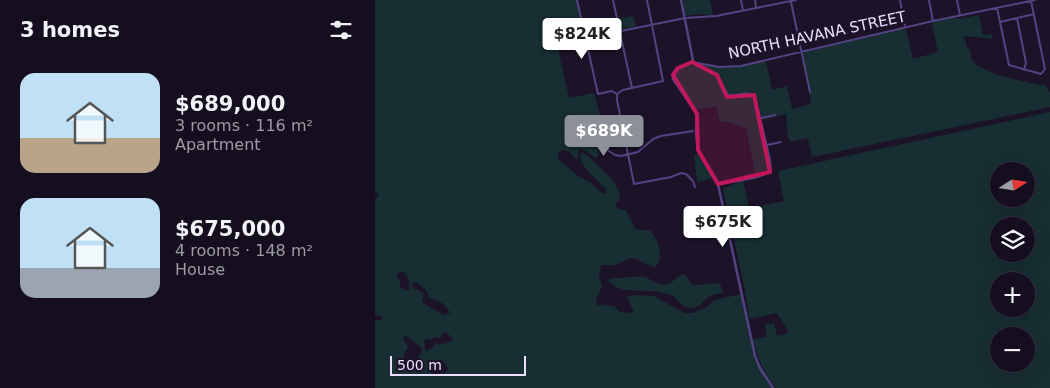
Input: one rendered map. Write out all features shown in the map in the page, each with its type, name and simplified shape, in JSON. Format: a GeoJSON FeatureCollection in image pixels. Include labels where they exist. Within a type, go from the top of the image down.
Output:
{"type":"FeatureCollection","features":[{"type":"Feature","properties":{"kind":"street"},"geometry":{"type":"LineString","coordinates":[[577,0],[598,94],[612,92],[617,94],[632,88],[663,81],[647,0]]}},
{"type":"Feature","properties":{"kind":"street"},"geometry":{"type":"LineString","coordinates":[[613,0],[632,88]]}},
{"type":"Feature","properties":{"kind":"street"},"geometry":{"type":"LineString","coordinates":[[681,0],[694,62],[715,73],[728,95],[753,94],[757,101],[767,145],[771,171],[749,178],[718,184]]}},
{"type":"Feature","properties":{"kind":"street"},"geometry":{"type":"LineString","coordinates":[[741,0],[743,11]]}},
{"type":"Feature","properties":{"kind":"street"},"geometry":{"type":"LineString","coordinates":[[755,0],[756,8]]}},
{"type":"Feature","properties":{"kind":"street"},"geometry":{"type":"LineString","coordinates":[[769,0],[770,5]]}},
{"type":"Feature","properties":{"kind":"street"},"geometry":{"type":"LineString","coordinates":[[586,38],[685,18],[716,16],[796,0]]}},
{"type":"Feature","properties":{"kind":"street"},"geometry":{"type":"LineString","coordinates":[[900,0],[905,27]]}},
{"type":"Feature","properties":{"kind":"street"},"geometry":{"type":"LineString","coordinates":[[929,0],[933,21]]}},
{"type":"Feature","properties":{"kind":"street"},"geometry":{"type":"LineString","coordinates":[[957,0],[960,16]]}},
{"type":"Feature","properties":{"kind":"street"},"geometry":{"type":"LineString","coordinates":[[1013,0],[1014,5]]}},
{"type":"Feature","properties":{"kind":"street","name":"NORTH HAVANA STREET"},"geometry":{"type":"LineString","coordinates":[[694,62],[719,67],[736,66],[905,27],[1035,0]]}},
{"type":"Feature","properties":{"kind":"street"},"geometry":{"type":"LineString","coordinates":[[791,1],[810,92]]}},
{"type":"Feature","properties":{"kind":"street"},"geometry":{"type":"LineString","coordinates":[[997,8],[1010,66],[1039,74],[1043,73],[1045,69],[1031,1]]}},
{"type":"Feature","properties":{"kind":"street"},"geometry":{"type":"LineString","coordinates":[[1000,22],[1034,14]]}},
{"type":"Feature","properties":{"kind":"street"},"geometry":{"type":"LineString","coordinates":[[1017,18],[1025,63],[1024,70]]}},
{"type":"Feature","properties":{"kind":"street"},"geometry":{"type":"LineString","coordinates":[[694,62],[676,69],[673,79],[697,114],[698,150],[718,184],[755,356],[760,368],[773,388]]}},
{"type":"Feature","properties":{"kind":"street"},"geometry":{"type":"LineString","coordinates":[[617,94],[634,184],[681,173],[687,174],[695,187]]}},
{"type":"Feature","properties":{"kind":"street"},"geometry":{"type":"LineString","coordinates":[[761,118],[775,115]]}},
{"type":"Feature","properties":{"kind":"street"},"geometry":{"type":"LineString","coordinates":[[597,129],[612,153],[618,156],[628,155],[641,150],[657,137],[693,131]]}},
{"type":"Feature","properties":{"kind":"street"},"geometry":{"type":"LineString","coordinates":[[598,141],[602,138]]}},
{"type":"Feature","properties":{"kind":"street"},"geometry":{"type":"LineString","coordinates":[[767,145],[781,142]]}},
{"type":"Feature","properties":{"kind":"highlighted area"},"geometry":{"type":"Polygon","coordinates":[[[692,62],[717,75],[727,97],[754,95],[770,172],[718,184],[698,150],[697,114],[673,75],[678,68],[692,62]]]}},
{"type":"Feature","properties":{"kind":"green space"},"geometry":{"type":"Polygon","coordinates":[[[375,0],[576,0],[586,43],[558,49],[569,98],[594,93],[602,121],[593,131],[599,155],[596,158],[579,149],[577,160],[570,152],[562,150],[558,154],[558,159],[579,177],[590,182],[602,193],[606,193],[606,189],[583,164],[580,154],[582,152],[587,155],[609,176],[618,188],[619,201],[616,202],[616,207],[626,210],[635,229],[651,231],[658,244],[660,254],[660,259],[655,267],[630,258],[615,265],[601,265],[599,278],[602,285],[599,295],[596,297],[597,305],[614,306],[620,312],[634,313],[627,296],[654,296],[684,313],[692,313],[705,308],[715,300],[741,294],[755,354],[759,366],[772,388],[375,388],[375,320],[382,320],[383,317],[375,315],[375,200],[379,196],[375,192],[375,0]],[[400,271],[396,277],[400,281],[400,287],[407,291],[409,289],[409,281],[405,273],[400,271]],[[416,282],[412,283],[413,288],[424,293],[423,303],[444,315],[450,313],[444,305],[429,298],[426,290],[416,282]],[[446,332],[440,338],[435,337],[424,341],[427,351],[437,342],[439,345],[452,341],[453,339],[446,332]],[[405,335],[403,339],[408,347],[404,357],[410,365],[421,372],[423,364],[417,364],[417,359],[422,352],[421,347],[405,335]],[[442,360],[436,361],[431,373],[445,373],[448,370],[447,366],[442,360]]]}},
{"type":"Feature","properties":{"kind":"green space"},"geometry":{"type":"Polygon","coordinates":[[[682,0],[710,0],[713,15],[698,14],[686,16],[682,0]]]}},
{"type":"Feature","properties":{"kind":"green space"},"geometry":{"type":"Polygon","coordinates":[[[979,15],[983,35],[992,34],[993,39],[964,36],[971,58],[976,65],[997,75],[1045,85],[1050,92],[1050,107],[812,157],[808,138],[791,142],[788,138],[786,114],[762,120],[758,101],[754,94],[730,95],[725,90],[719,76],[698,64],[724,67],[766,61],[772,90],[787,86],[792,109],[811,104],[803,54],[805,51],[904,28],[913,59],[938,52],[933,22],[955,17],[958,19],[979,15]]]}},
{"type":"Feature","properties":{"kind":"green space"},"geometry":{"type":"Polygon","coordinates":[[[633,16],[636,27],[621,29],[618,19],[633,16]]]}},
{"type":"Feature","properties":{"kind":"green space"},"geometry":{"type":"Polygon","coordinates":[[[693,65],[710,71],[717,78],[726,94],[734,96],[749,95],[756,99],[770,169],[755,173],[746,128],[725,121],[720,122],[716,106],[696,110],[673,78],[677,70],[693,65]]]}},
{"type":"Feature","properties":{"kind":"green space"},"geometry":{"type":"Polygon","coordinates":[[[1050,112],[1050,388],[775,388],[761,365],[753,339],[767,337],[765,325],[774,323],[777,336],[789,333],[777,313],[749,319],[745,290],[723,190],[743,180],[749,208],[784,201],[778,171],[1050,112]]]}},
{"type":"Feature","properties":{"kind":"green space"},"geometry":{"type":"Polygon","coordinates":[[[699,154],[701,161],[714,178],[699,182],[697,180],[694,155],[699,154]]]}},
{"type":"Feature","properties":{"kind":"green space"},"geometry":{"type":"Polygon","coordinates":[[[684,274],[691,284],[718,283],[723,293],[712,295],[698,306],[689,308],[683,306],[671,295],[652,291],[625,290],[613,285],[608,280],[612,278],[645,277],[664,284],[684,274]]]}},
{"type":"Feature","properties":{"kind":"waterway"},"geometry":{"type":"LineString","coordinates":[[712,211],[711,218],[716,229],[715,239]]}}]}
